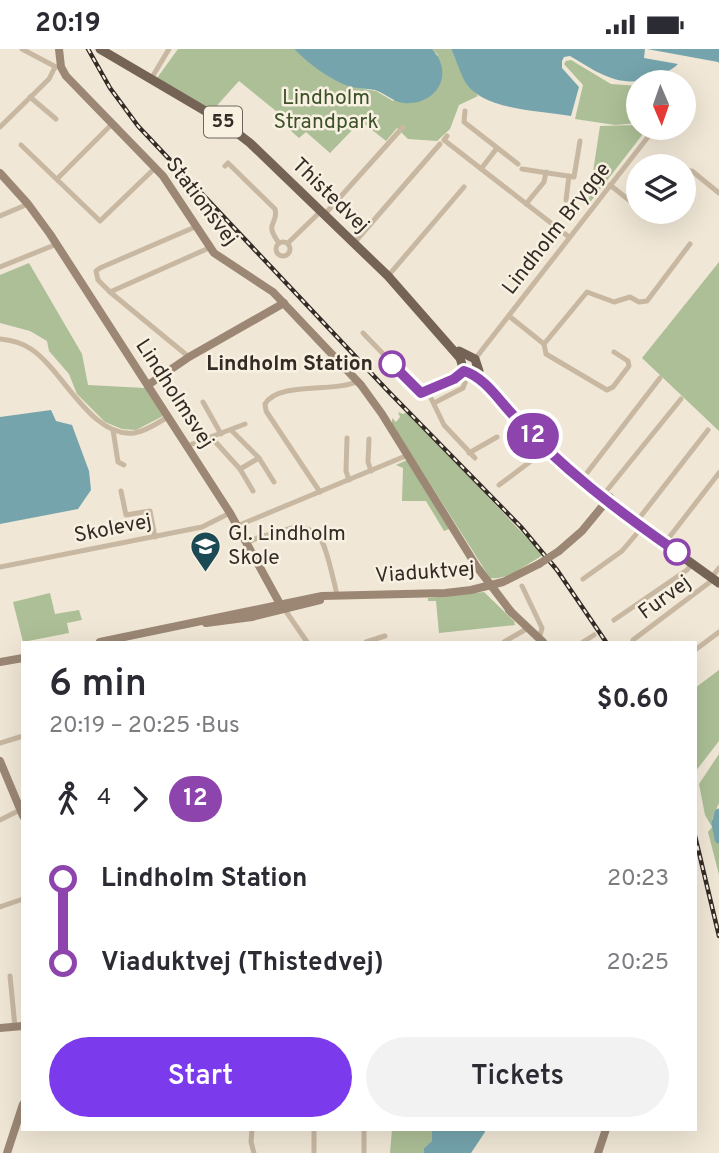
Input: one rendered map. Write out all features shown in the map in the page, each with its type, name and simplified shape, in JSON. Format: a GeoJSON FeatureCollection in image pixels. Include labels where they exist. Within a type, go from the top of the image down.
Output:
{"type":"FeatureCollection","features":[{"type":"Feature","properties":{"kind":"main road","name":"Thistedvej"},"geometry":{"type":"LineString","coordinates":[[101,51],[235,130],[388,276],[544,446],[667,546],[715,580]]}},
{"type":"Feature","properties":{"kind":"street"},"geometry":{"type":"LineString","coordinates":[[22,49],[58,67]]}},
{"type":"Feature","properties":{"kind":"street"},"geometry":{"type":"LineString","coordinates":[[0,127],[49,79],[58,67],[59,49]]}},
{"type":"Feature","properties":{"kind":"street"},"geometry":{"type":"LineString","coordinates":[[151,79],[169,49]]}},
{"type":"Feature","properties":{"kind":"street","name":"Stationsvej"},"geometry":{"type":"LineString","coordinates":[[58,67],[163,176],[209,248],[222,261],[273,292],[358,381],[376,404],[488,586],[541,641]]}},
{"type":"Feature","properties":{"kind":"street"},"geometry":{"type":"LineString","coordinates":[[30,97],[56,119]]}},
{"type":"Feature","properties":{"kind":"street"},"geometry":{"type":"LineString","coordinates":[[465,111],[464,122],[520,166],[574,177],[580,142]]}},
{"type":"Feature","properties":{"kind":"street"},"geometry":{"type":"LineString","coordinates":[[57,179],[112,124]]}},
{"type":"Feature","properties":{"kind":"street"},"geometry":{"type":"LineString","coordinates":[[279,243],[288,243],[323,213],[403,127]]}},
{"type":"Feature","properties":{"kind":"street"},"geometry":{"type":"LineString","coordinates":[[447,136],[444,140],[569,237]]}},
{"type":"Feature","properties":{"kind":"street","name":"Lindholm Brygge"},"geometry":{"type":"LineString","coordinates":[[469,367],[646,140]]}},
{"type":"Feature","properties":{"kind":"street"},"geometry":{"type":"LineString","coordinates":[[21,145],[100,221],[155,168]]}},
{"type":"Feature","properties":{"kind":"street"},"geometry":{"type":"LineString","coordinates":[[354,243],[440,145]]}},
{"type":"Feature","properties":{"kind":"street"},"geometry":{"type":"LineString","coordinates":[[481,169],[497,148]]}},
{"type":"Feature","properties":{"kind":"street"},"geometry":{"type":"LineString","coordinates":[[225,166],[228,163],[275,209],[276,216],[271,233],[279,243]]}},
{"type":"Feature","properties":{"kind":"street"},"geometry":{"type":"LineString","coordinates":[[526,204],[544,182],[546,172]]}},
{"type":"Feature","properties":{"kind":"street","name":"Lindholmsvej"},"geometry":{"type":"LineString","coordinates":[[0,173],[29,204],[57,244],[230,513],[282,607],[306,641]]}},
{"type":"Feature","properties":{"kind":"street"},"geometry":{"type":"LineString","coordinates":[[696,174],[719,193]]}},
{"type":"Feature","properties":{"kind":"street"},"geometry":{"type":"LineString","coordinates":[[566,200],[569,176]]}},
{"type":"Feature","properties":{"kind":"street"},"geometry":{"type":"LineString","coordinates":[[610,185],[626,198]]}},
{"type":"Feature","properties":{"kind":"street"},"geometry":{"type":"LineString","coordinates":[[388,276],[464,187]]}},
{"type":"Feature","properties":{"kind":"street"},"geometry":{"type":"LineString","coordinates":[[0,216],[29,204]]}},
{"type":"Feature","properties":{"kind":"street"},"geometry":{"type":"LineString","coordinates":[[189,357],[110,292],[98,280],[96,271],[195,227]]}},
{"type":"Feature","properties":{"kind":"street"},"geometry":{"type":"LineString","coordinates":[[279,243],[276,249],[282,256],[290,251],[288,243]]}},
{"type":"Feature","properties":{"kind":"street"},"geometry":{"type":"LineString","coordinates":[[0,267],[57,244]]}},
{"type":"Feature","properties":{"kind":"street"},"geometry":{"type":"LineString","coordinates":[[544,344],[587,292],[610,301],[630,296],[639,302],[646,301],[690,244]]}},
{"type":"Feature","properties":{"kind":"street"},"geometry":{"type":"LineString","coordinates":[[110,292],[209,248]]}},
{"type":"Feature","properties":{"kind":"street"},"geometry":{"type":"LineString","coordinates":[[148,385],[189,357],[284,303]]}},
{"type":"Feature","properties":{"kind":"street","name":"Lindholm Brygge"},"geometry":{"type":"LineString","coordinates":[[509,316],[544,344],[546,354],[607,390],[613,387],[629,364],[614,352]]}},
{"type":"Feature","properties":{"kind":"street"},"geometry":{"type":"LineString","coordinates":[[363,333],[421,393],[469,367]]}},
{"type":"Feature","properties":{"kind":"street"},"geometry":{"type":"LineString","coordinates":[[0,339],[22,344],[37,354],[96,419],[113,430],[128,433],[141,431],[168,417]]}},
{"type":"Feature","properties":{"kind":"street"},"geometry":{"type":"LineString","coordinates":[[434,403],[463,388],[469,367]]}},
{"type":"Feature","properties":{"kind":"street"},"geometry":{"type":"LineString","coordinates":[[582,479],[660,377]]}},
{"type":"Feature","properties":{"kind":"street"},"geometry":{"type":"LineString","coordinates":[[320,492],[266,411],[265,404],[274,395],[326,386],[346,386],[358,381]]}},
{"type":"Feature","properties":{"kind":"street"},"geometry":{"type":"LineString","coordinates":[[428,391],[444,425],[472,456],[497,437]]}},
{"type":"Feature","properties":{"kind":"street"},"geometry":{"type":"LineString","coordinates":[[606,497],[681,399]]}},
{"type":"Feature","properties":{"kind":"street"},"geometry":{"type":"LineString","coordinates":[[203,403],[221,434]]}},
{"type":"Feature","properties":{"kind":"street"},"geometry":{"type":"LineString","coordinates":[[187,446],[245,424]]}},
{"type":"Feature","properties":{"kind":"street"},"geometry":{"type":"LineString","coordinates":[[113,430],[118,462],[124,465]]}},
{"type":"Feature","properties":{"kind":"street"},"geometry":{"type":"LineString","coordinates":[[231,430],[259,458],[274,482]]}},
{"type":"Feature","properties":{"kind":"street"},"geometry":{"type":"LineString","coordinates":[[583,579],[622,551],[708,430]]}},
{"type":"Feature","properties":{"kind":"street"},"geometry":{"type":"LineString","coordinates":[[211,437],[240,469],[253,491]]}},
{"type":"Feature","properties":{"kind":"street"},"geometry":{"type":"LineString","coordinates":[[347,437],[346,471],[349,480]]}},
{"type":"Feature","properties":{"kind":"street"},"geometry":{"type":"LineString","coordinates":[[369,439],[368,462],[371,471]]}},
{"type":"Feature","properties":{"kind":"street"},"geometry":{"type":"LineString","coordinates":[[499,485],[531,461],[544,446]]}},
{"type":"Feature","properties":{"kind":"street"},"geometry":{"type":"LineString","coordinates":[[237,526],[408,455]]}},
{"type":"Feature","properties":{"kind":"street"},"geometry":{"type":"LineString","coordinates":[[240,469],[259,458]]}},
{"type":"Feature","properties":{"kind":"street"},"geometry":{"type":"LineString","coordinates":[[667,546],[719,473]]}},
{"type":"Feature","properties":{"kind":"street"},"geometry":{"type":"LineString","coordinates":[[121,491],[126,515],[150,511],[155,537]]}},
{"type":"Feature","properties":{"kind":"street","name":"Viaduktvej"},"geometry":{"type":"LineString","coordinates":[[105,641],[193,624],[239,619],[337,596],[444,593],[488,586],[539,564],[559,551],[582,531],[606,497]]}},
{"type":"Feature","properties":{"kind":"street","name":"Skolevej"},"geometry":{"type":"LineString","coordinates":[[0,567],[202,527],[230,513]]}},
{"type":"Feature","properties":{"kind":"street"},"geometry":{"type":"LineString","coordinates":[[247,543],[292,528],[319,535],[324,541],[337,596]]}},
{"type":"Feature","properties":{"kind":"street"},"geometry":{"type":"LineString","coordinates":[[614,620],[692,564]]}},
{"type":"Feature","properties":{"kind":"street","name":"Furvej"},"geometry":{"type":"LineString","coordinates":[[634,640],[715,580],[719,568]]}},
{"type":"Feature","properties":{"kind":"street"},"geometry":{"type":"LineString","coordinates":[[522,586],[542,628],[541,641]]}},
{"type":"Feature","properties":{"kind":"street"},"geometry":{"type":"LineString","coordinates":[[506,641],[528,628]]}},
{"type":"Feature","properties":{"kind":"street"},"geometry":{"type":"LineString","coordinates":[[697,648],[719,632]]}},
{"type":"Feature","properties":{"kind":"street"},"geometry":{"type":"LineString","coordinates":[[585,641],[594,635]]}},
{"type":"Feature","properties":{"kind":"street"},"geometry":{"type":"LineString","coordinates":[[369,641],[385,636]]}},
{"type":"Feature","properties":{"kind":"street"},"geometry":{"type":"LineString","coordinates":[[0,662],[21,658]]}},
{"type":"Feature","properties":{"kind":"street"},"geometry":{"type":"LineString","coordinates":[[0,743],[21,737]]}},
{"type":"Feature","properties":{"kind":"street"},"geometry":{"type":"LineString","coordinates":[[0,761],[21,810]]}},
{"type":"Feature","properties":{"kind":"street"},"geometry":{"type":"LineString","coordinates":[[0,820],[21,812]]}},
{"type":"Feature","properties":{"kind":"street"},"geometry":{"type":"LineString","coordinates":[[0,907],[21,900]]}},
{"type":"Feature","properties":{"kind":"street"},"geometry":{"type":"LineString","coordinates":[[0,1028],[19,1026],[10,976]]}},
{"type":"Feature","properties":{"kind":"street"},"geometry":{"type":"LineString","coordinates":[[7,1153],[21,1110]]}},
{"type":"Feature","properties":{"kind":"street"},"geometry":{"type":"LineString","coordinates":[[252,1131],[254,1153]]}},
{"type":"Feature","properties":{"kind":"street"},"geometry":{"type":"LineString","coordinates":[[314,1131],[314,1153]]}},
{"type":"Feature","properties":{"kind":"street"},"geometry":{"type":"LineString","coordinates":[[363,1153],[364,1131]]}},
{"type":"Feature","properties":{"kind":"street"},"geometry":{"type":"LineString","coordinates":[[598,1153],[605,1131]]}},
{"type":"Feature","properties":{"kind":"green space","name":"Lindholm Strandpark"},"geometry":{"type":"Polygon","coordinates":[[[178,49],[294,49],[330,77],[358,88],[376,91],[393,101],[438,55],[432,49],[451,49],[465,80],[478,96],[459,105],[450,129],[437,141],[408,139],[397,128],[386,141],[361,121],[330,153],[306,132],[299,138],[290,130],[297,120],[287,113],[276,111],[239,81],[213,110],[157,78],[178,49]]]}},
{"type":"Feature","properties":{"kind":"green space"},"geometry":{"type":"Polygon","coordinates":[[[571,60],[611,84],[626,85],[626,124],[575,119],[583,85],[564,64],[571,60]]]}},
{"type":"Feature","properties":{"kind":"green space"},"geometry":{"type":"Polygon","coordinates":[[[626,125],[626,140],[638,140],[588,205],[600,126],[626,125]]]}},
{"type":"Feature","properties":{"kind":"green space"},"geometry":{"type":"Polygon","coordinates":[[[719,262],[719,431],[642,358],[719,262]]]}},
{"type":"Feature","properties":{"kind":"green space"},"geometry":{"type":"Polygon","coordinates":[[[29,263],[82,354],[88,385],[145,388],[163,416],[136,430],[122,429],[105,422],[77,394],[69,374],[49,351],[47,341],[30,331],[0,323],[0,275],[29,263]]]}},
{"type":"Feature","properties":{"kind":"green space"},"geometry":{"type":"Polygon","coordinates":[[[398,412],[408,412],[543,555],[510,574],[490,578],[392,424],[392,418],[396,422],[400,417],[398,412]]]}},
{"type":"Feature","properties":{"kind":"green space"},"geometry":{"type":"Polygon","coordinates":[[[407,460],[449,529],[444,531],[426,501],[402,501],[403,468],[396,465],[407,460]]]}},
{"type":"Feature","properties":{"kind":"green space"},"geometry":{"type":"Polygon","coordinates":[[[484,592],[515,625],[439,633],[436,601],[428,601],[428,598],[484,592]]]}},
{"type":"Feature","properties":{"kind":"green space"},"geometry":{"type":"Polygon","coordinates":[[[50,593],[55,614],[79,610],[82,620],[67,623],[69,633],[23,641],[13,602],[50,593]]]}},
{"type":"Feature","properties":{"kind":"green space"},"geometry":{"type":"Polygon","coordinates":[[[719,670],[719,741],[697,769],[697,686],[719,670]]]}},
{"type":"Feature","properties":{"kind":"green space"},"geometry":{"type":"Polygon","coordinates":[[[719,754],[719,803],[712,819],[712,827],[705,815],[699,784],[719,754]]]}},
{"type":"Feature","properties":{"kind":"green space"},"geometry":{"type":"Polygon","coordinates":[[[712,827],[719,827],[719,875],[708,832],[712,827]]]}},
{"type":"Feature","properties":{"kind":"green space"},"geometry":{"type":"Polygon","coordinates":[[[392,1131],[432,1131],[432,1141],[424,1148],[424,1153],[390,1153],[392,1131]]]}},
{"type":"Feature","properties":{"kind":"water"},"geometry":{"type":"Polygon","coordinates":[[[294,49],[432,49],[439,59],[442,78],[433,94],[415,103],[404,103],[375,90],[341,83],[319,70],[294,49]]]}},
{"type":"Feature","properties":{"kind":"water"},"geometry":{"type":"Polygon","coordinates":[[[451,49],[645,49],[644,58],[678,64],[670,70],[626,70],[626,81],[610,77],[570,56],[564,57],[562,68],[579,87],[571,116],[497,103],[483,98],[464,80],[451,49]]]}},
{"type":"Feature","properties":{"kind":"water"},"geometry":{"type":"Polygon","coordinates":[[[647,49],[719,49],[719,63],[718,62],[647,49]]]}},
{"type":"Feature","properties":{"kind":"water"},"geometry":{"type":"Polygon","coordinates":[[[51,410],[56,421],[72,425],[89,471],[91,490],[78,509],[0,524],[0,417],[51,410]]]}},
{"type":"Feature","properties":{"kind":"water"},"geometry":{"type":"Polygon","coordinates":[[[432,1131],[485,1131],[471,1153],[424,1153],[424,1148],[432,1141],[432,1131]]]}},
{"type":"Feature","properties":{"kind":"waterway"},"geometry":{"type":"LineString","coordinates":[[719,813],[716,823],[719,839]]}},
{"type":"Feature","properties":{"kind":"railway"},"geometry":{"type":"LineString","coordinates":[[88,49],[110,88],[138,126],[387,390],[521,527],[557,570],[605,641]]}},
{"type":"Feature","properties":{"kind":"railway"},"geometry":{"type":"LineString","coordinates":[[697,844],[719,936]]}},
{"type":"Feature","properties":{"kind":"bus line","name":"12"},"geometry":{"type":"LineString","coordinates":[[392,364],[421,393],[454,379],[464,371],[476,375],[525,428],[575,475],[651,536],[677,552]]}},
{"type":"Feature","properties":{"kind":"place","name":"Lindholm Station"},"geometry":{"type":"Point","coordinates":[392,364]}},
{"type":"Feature","properties":{"kind":"place","name":"Gl. Lindholm Skole"},"geometry":{"type":"Point","coordinates":[205,573]}}]}
